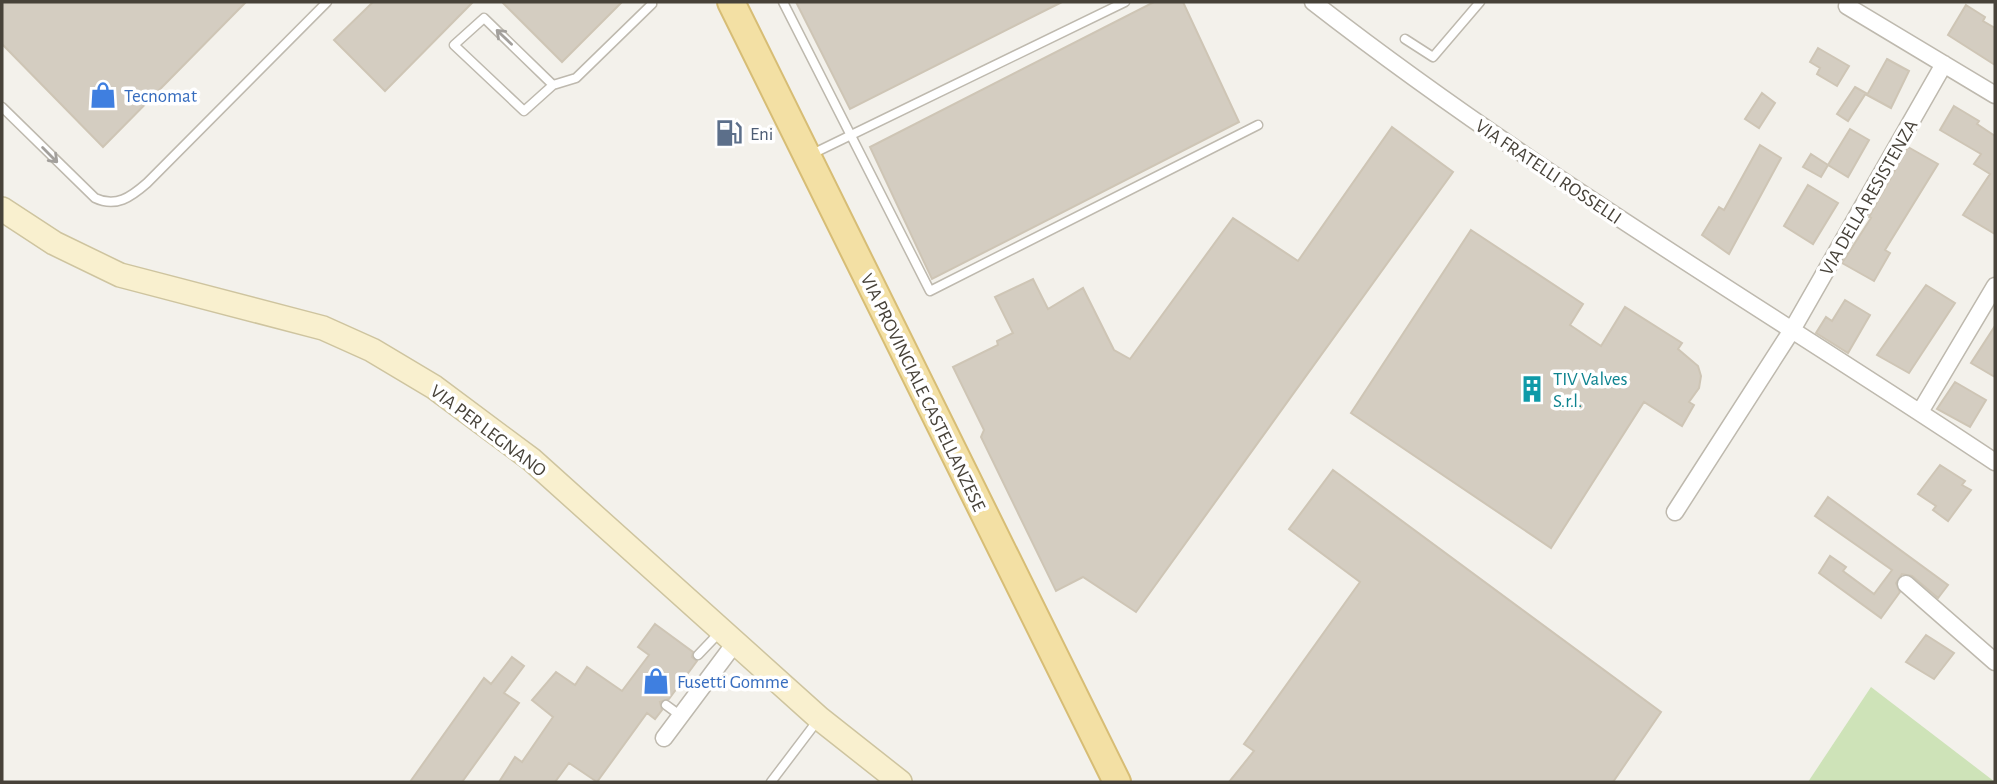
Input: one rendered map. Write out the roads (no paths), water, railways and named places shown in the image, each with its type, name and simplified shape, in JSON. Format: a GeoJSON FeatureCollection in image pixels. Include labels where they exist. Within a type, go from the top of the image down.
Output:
{"type":"FeatureCollection","features":[{"type":"Feature","properties":{"kind":"main road","name":"VIA PROVINCIALE CASTELLANZESE"},"geometry":{"type":"LineString","coordinates":[[731,2],[1117,782]]}},
{"type":"Feature","properties":{"kind":"street","name":"VIA FRATELLI ROSSELLI"},"geometry":{"type":"LineString","coordinates":[[1313,2],[1420,83],[1521,153],[1995,462]]}},
{"type":"Feature","properties":{"kind":"street"},"geometry":{"type":"LineString","coordinates":[[1847,6],[1995,95]]}},
{"type":"Feature","properties":{"kind":"street","name":"VIA DELLA RESISTENZA"},"geometry":{"type":"LineString","coordinates":[[1792,330],[1944,64]]}},
{"type":"Feature","properties":{"kind":"street","name":"VIA PER LEGNANO"},"geometry":{"type":"LineString","coordinates":[[2,209],[54,243],[120,275],[323,328],[400,366],[501,434],[820,718],[900,782]]}},
{"type":"Feature","properties":{"kind":"street"},"geometry":{"type":"LineString","coordinates":[[1920,412],[1995,286]]}},
{"type":"Feature","properties":{"kind":"street"},"geometry":{"type":"LineString","coordinates":[[1675,512],[1792,330]]}},
{"type":"Feature","properties":{"kind":"street"},"geometry":{"type":"LineString","coordinates":[[1906,584],[1995,662]]}},
{"type":"Feature","properties":{"kind":"street"},"geometry":{"type":"LineString","coordinates":[[664,738],[681,716],[728,637]]}},
{"type":"Feature","properties":{"kind":"lane"},"geometry":{"type":"LineString","coordinates":[[2,107],[94,198],[111,202],[133,196],[327,2]]}},
{"type":"Feature","properties":{"kind":"lane"},"geometry":{"type":"LineString","coordinates":[[553,85],[484,18],[454,45],[524,111],[553,85],[576,78],[652,4],[651,2]]}},
{"type":"Feature","properties":{"kind":"lane"},"geometry":{"type":"LineString","coordinates":[[783,2],[930,291],[1258,125]]}},
{"type":"Feature","properties":{"kind":"lane"},"geometry":{"type":"LineString","coordinates":[[807,156],[1125,2]]}},
{"type":"Feature","properties":{"kind":"lane"},"geometry":{"type":"LineString","coordinates":[[1405,39],[1433,57],[1480,2]]}},
{"type":"Feature","properties":{"kind":"lane"},"geometry":{"type":"LineString","coordinates":[[698,656],[728,637]]}},
{"type":"Feature","properties":{"kind":"lane"},"geometry":{"type":"LineString","coordinates":[[666,705],[681,716]]}},
{"type":"Feature","properties":{"kind":"lane"},"geometry":{"type":"LineString","coordinates":[[771,782],[820,718]]}},
{"type":"Feature","properties":{"kind":"place","name":"Tecnomat"},"geometry":{"type":"Point","coordinates":[103,95]}},
{"type":"Feature","properties":{"kind":"place","name":"Eni"},"geometry":{"type":"Point","coordinates":[729,133]}},
{"type":"Feature","properties":{"kind":"place","name":"TIV Valves S.r.l."},"geometry":{"type":"Point","coordinates":[1532,389]}},
{"type":"Feature","properties":{"kind":"place","name":"Fusetti Gomme"},"geometry":{"type":"Point","coordinates":[656,681]}}]}
